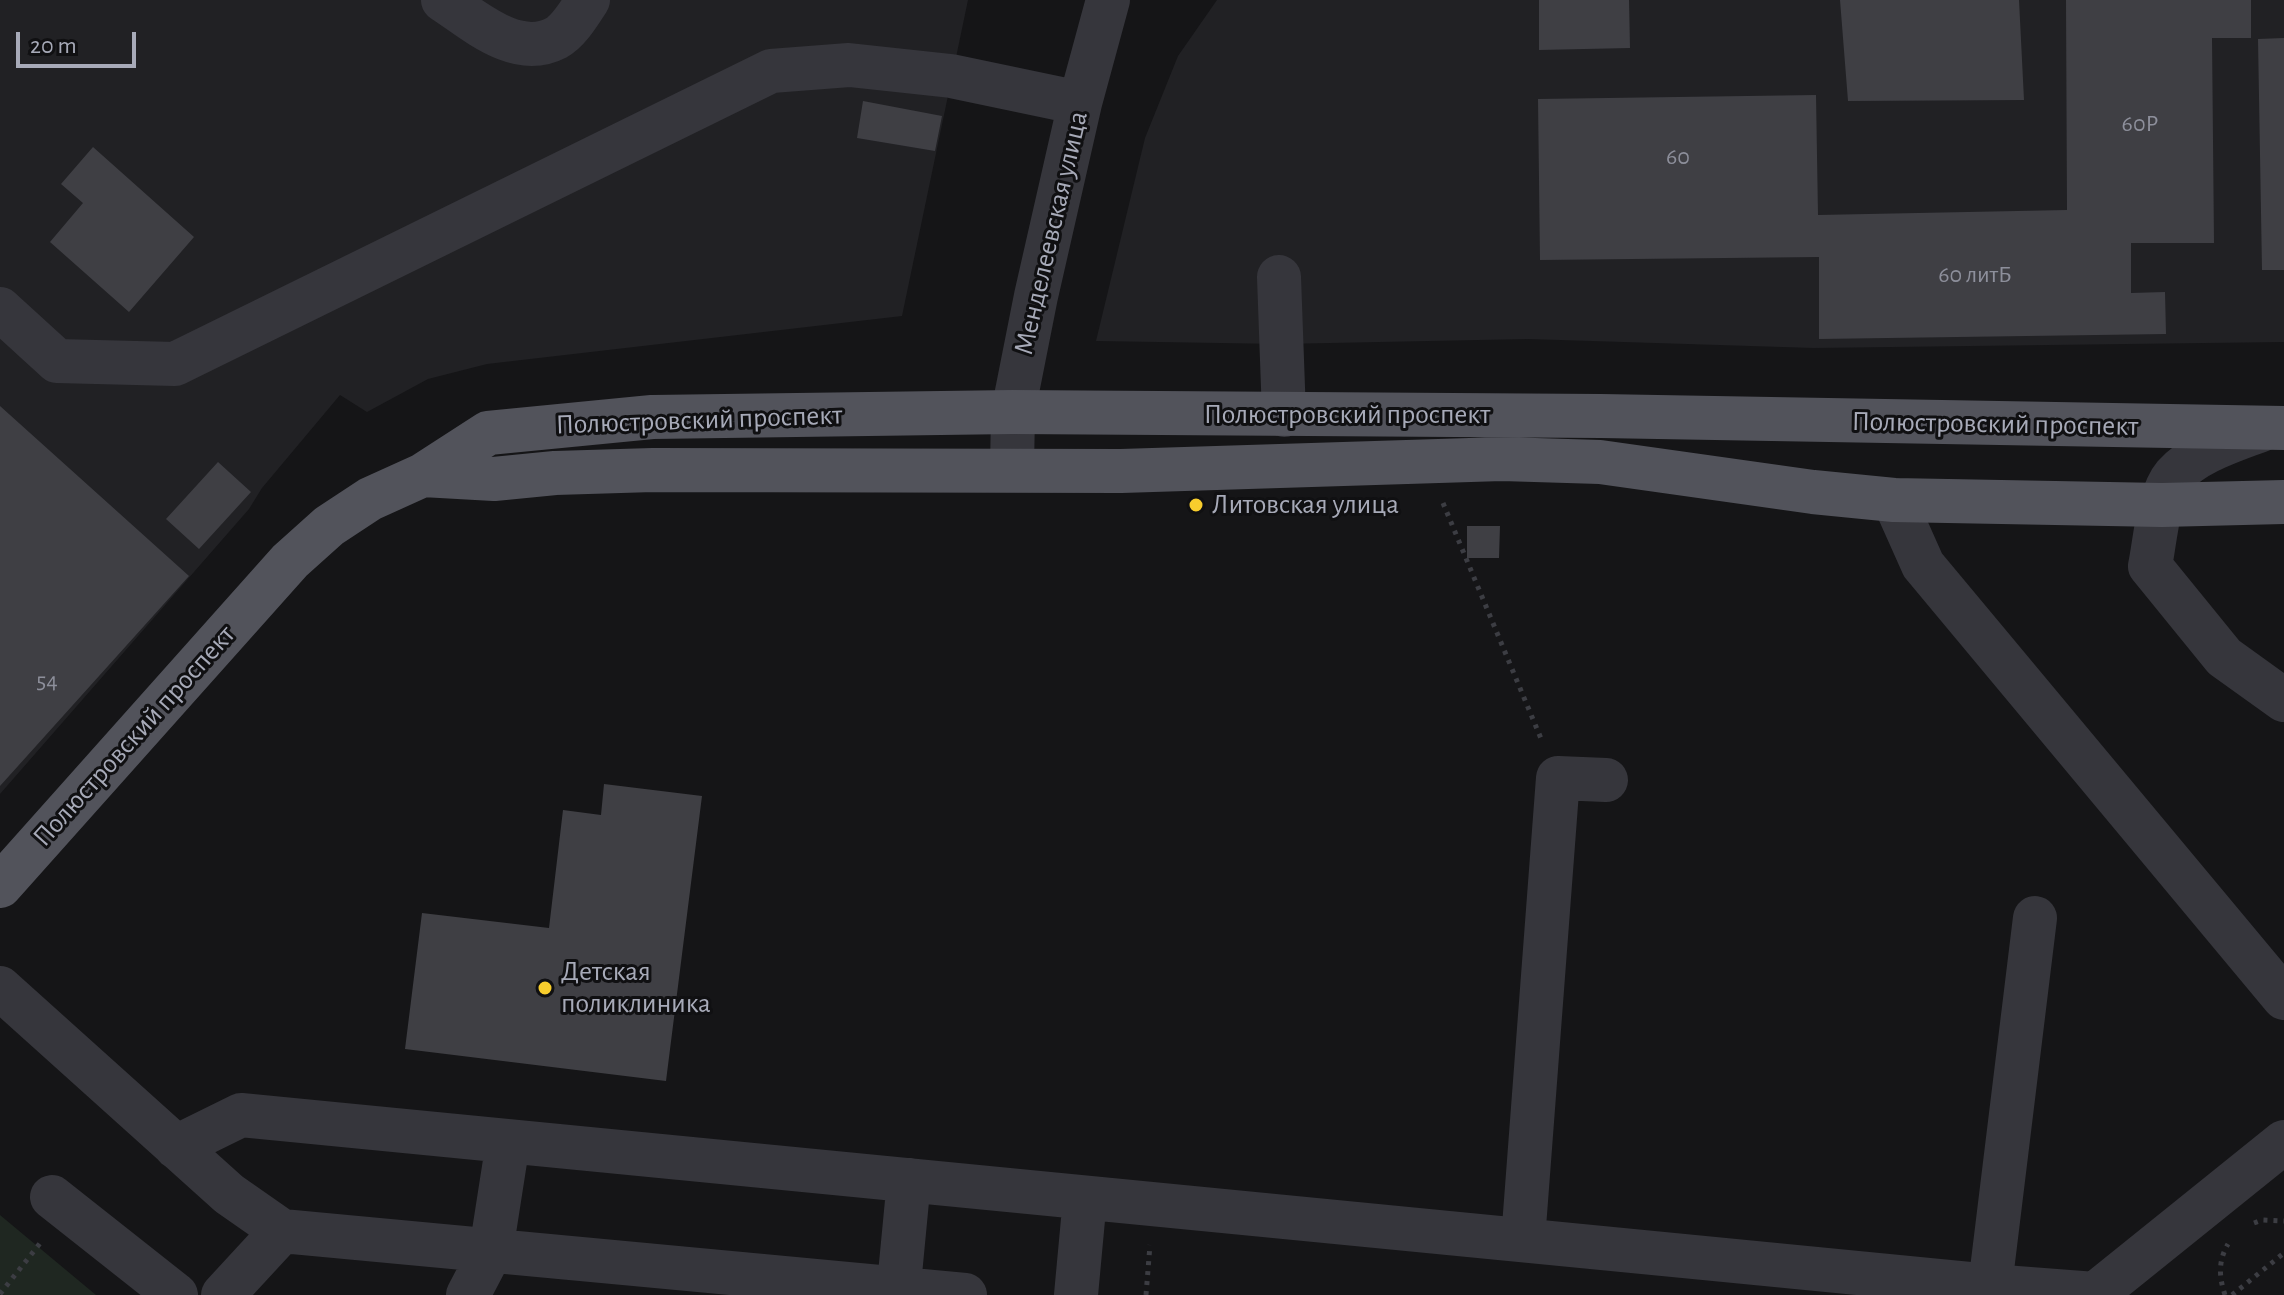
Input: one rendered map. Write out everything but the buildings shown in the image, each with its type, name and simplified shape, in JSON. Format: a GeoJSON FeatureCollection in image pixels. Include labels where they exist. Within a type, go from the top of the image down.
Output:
{"type":"FeatureCollection","features":[{"type":"Feature","properties":{"kind":"main road","name":"Полюстровский проспект"},"geometry":{"type":"LineString","coordinates":[[0,886],[290,561],[329,526],[370,499],[423,475],[488,433],[555,424],[652,417],[1013,412],[1601,416],[2275,428]]}},
{"type":"Feature","properties":{"kind":"main road","name":"Полюстровский проспект"},"geometry":{"type":"LineString","coordinates":[[423,475],[494,479],[555,473],[653,470],[1121,471],[1502,459],[1600,462],[1813,492],[1894,500],[2162,505],[2284,502]]}},
{"type":"Feature","properties":{"kind":"street"},"geometry":{"type":"LineString","coordinates":[[443,0],[503,38],[532,45],[557,38],[588,0]]}},
{"type":"Feature","properties":{"kind":"street","name":"Менделеевская улица"},"geometry":{"type":"LineString","coordinates":[[1012,469],[1013,412],[1036,296],[1080,103],[1108,0]]}},
{"type":"Feature","properties":{"kind":"street"},"geometry":{"type":"LineString","coordinates":[[0,309],[57,361],[175,364],[771,71],[849,65],[951,76],[1080,103]]}},
{"type":"Feature","properties":{"kind":"street"},"geometry":{"type":"LineString","coordinates":[[1279,277],[1284,415]]}},
{"type":"Feature","properties":{"kind":"street"},"geometry":{"type":"LineString","coordinates":[[2275,428],[2206,452],[2173,477],[2162,505],[2150,566],[2224,657],[2284,700]]}},
{"type":"Feature","properties":{"kind":"street"},"geometry":{"type":"LineString","coordinates":[[1894,500],[1923,565],[2284,998]]}},
{"type":"Feature","properties":{"kind":"street"},"geometry":{"type":"LineString","coordinates":[[1523,1240],[1558,778],[1606,780]]}},
{"type":"Feature","properties":{"kind":"street"},"geometry":{"type":"LineString","coordinates":[[1990,1286],[2035,918]]}},
{"type":"Feature","properties":{"kind":"street"},"geometry":{"type":"LineString","coordinates":[[0,988],[229,1194],[282,1231],[898,1292],[965,1295]]}},
{"type":"Feature","properties":{"kind":"street"},"geometry":{"type":"LineString","coordinates":[[176,1147],[241,1115],[2094,1294],[2284,1142]]}},
{"type":"Feature","properties":{"kind":"street"},"geometry":{"type":"LineString","coordinates":[[468,1295],[491,1251],[508,1142]]}},
{"type":"Feature","properties":{"kind":"street"},"geometry":{"type":"LineString","coordinates":[[898,1292],[909,1180]]}},
{"type":"Feature","properties":{"kind":"street"},"geometry":{"type":"LineString","coordinates":[[1076,1295],[1085,1198]]}},
{"type":"Feature","properties":{"kind":"street"},"geometry":{"type":"LineString","coordinates":[[59,1204],[176,1295]]}},
{"type":"Feature","properties":{"kind":"street"},"geometry":{"type":"LineString","coordinates":[[223,1295],[282,1231]]}},
{"type":"Feature","properties":{"kind":"path"},"geometry":{"type":"LineString","coordinates":[[1439,495],[1558,778]]}},
{"type":"Feature","properties":{"kind":"path"},"geometry":{"type":"LineString","coordinates":[[0,1294],[59,1204]]}},
{"type":"Feature","properties":{"kind":"path"},"geometry":{"type":"LineString","coordinates":[[2246,1226],[2262,1220],[2284,1221]]}},
{"type":"Feature","properties":{"kind":"path"},"geometry":{"type":"LineString","coordinates":[[2225,1295],[2220,1267],[2224,1251],[2233,1237]]}},
{"type":"Feature","properties":{"kind":"path"},"geometry":{"type":"LineString","coordinates":[[2232,1295],[2284,1253]]}},
{"type":"Feature","properties":{"kind":"shaded area"},"geometry":{"type":"Polygon","coordinates":[[[0,0],[968,0],[902,316],[487,364],[428,379],[367,412],[340,395],[262,488],[249,509],[0,794],[0,0]]]}},
{"type":"Feature","properties":{"kind":"shaded area"},"geometry":{"type":"Polygon","coordinates":[[[1217,0],[2284,0],[2284,342],[1814,348],[1528,339],[1281,344],[1096,341],[1145,138],[1178,56],[1217,0]]]}},
{"type":"Feature","properties":{"kind":"shaded area"},"geometry":{"type":"Polygon","coordinates":[[[0,1215],[96,1295],[0,1295],[0,1215]]]}},
{"type":"Feature","properties":{"kind":"place","name":"Литовская улица"},"geometry":{"type":"Point","coordinates":[1196,505]}},
{"type":"Feature","properties":{"kind":"place","name":"Детская поликлиника"},"geometry":{"type":"Point","coordinates":[545,988]}}]}
